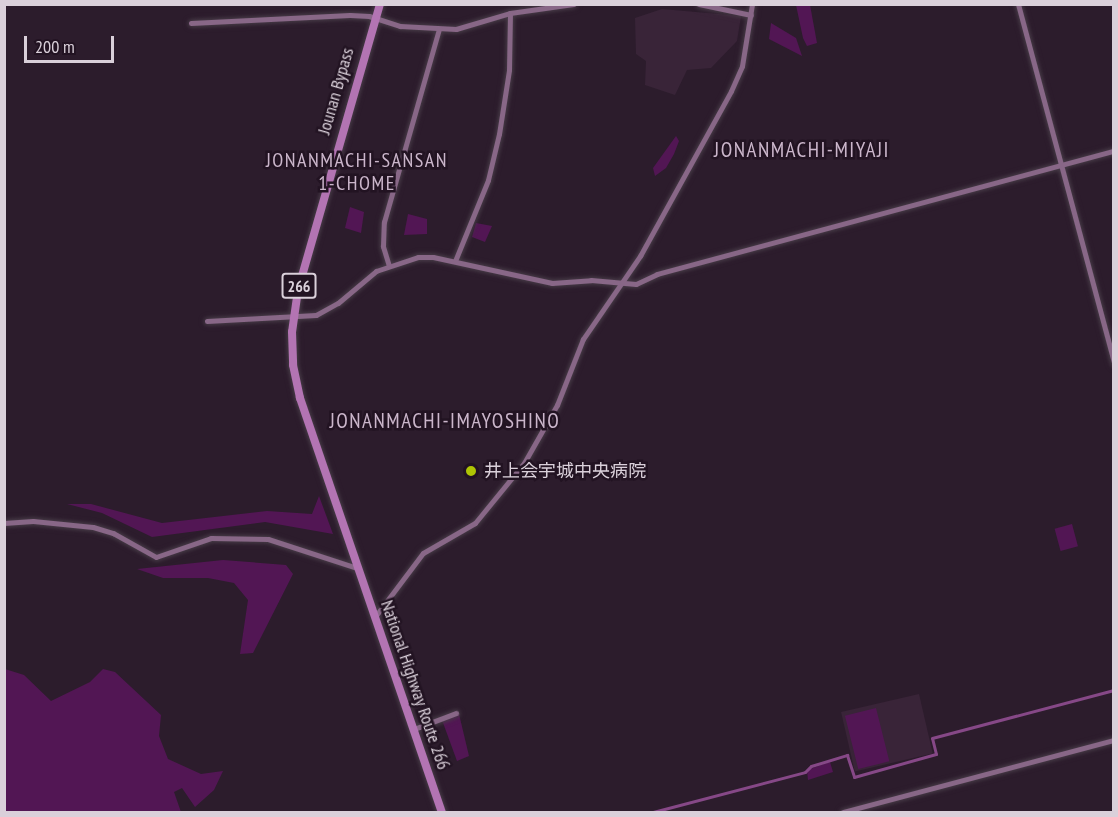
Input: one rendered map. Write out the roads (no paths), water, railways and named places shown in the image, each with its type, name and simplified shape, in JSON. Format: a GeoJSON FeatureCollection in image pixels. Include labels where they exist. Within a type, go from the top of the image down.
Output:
{"type":"FeatureCollection","features":[{"type":"Feature","properties":{"kind":"highway","name":"Jounan Bypass"},"geometry":{"type":"LineString","coordinates":[[357,568],[297,389],[291,343],[306,255],[380,4]]}},
{"type":"Feature","properties":{"kind":"highway","name":"National Highway Route 266"},"geometry":{"type":"LineString","coordinates":[[357,568],[442,813]]}},
{"type":"Feature","properties":{"kind":"street"},"geometry":{"type":"LineString","coordinates":[[191,23],[333,15],[375,18],[400,26],[439,29],[467,27],[510,13],[573,4]]}},
{"type":"Feature","properties":{"kind":"street"},"geometry":{"type":"LineString","coordinates":[[699,4],[751,15]]}},
{"type":"Feature","properties":{"kind":"street"},"geometry":{"type":"LineString","coordinates":[[374,618],[423,553],[475,523],[513,480],[557,405],[583,339],[622,284],[739,76],[752,4]]}},
{"type":"Feature","properties":{"kind":"street"},"geometry":{"type":"LineString","coordinates":[[1018,4],[1113,363]]}},
{"type":"Feature","properties":{"kind":"street"},"geometry":{"type":"LineString","coordinates":[[455,261],[481,199],[499,134],[509,69],[510,13]]}},
{"type":"Feature","properties":{"kind":"street"},"geometry":{"type":"LineString","coordinates":[[389,266],[383,246],[384,222],[439,29]]}},
{"type":"Feature","properties":{"kind":"street"},"geometry":{"type":"LineString","coordinates":[[207,321],[294,317],[322,313],[366,278],[389,266],[418,257],[455,261],[542,282],[603,280],[636,284],[657,274],[1113,151]]}},
{"type":"Feature","properties":{"kind":"street"},"geometry":{"type":"LineString","coordinates":[[4,523],[33,521],[93,527],[113,533],[156,557],[211,538],[268,539],[357,568]]}},
{"type":"Feature","properties":{"kind":"street"},"geometry":{"type":"LineString","coordinates":[[414,729],[456,713]]}},
{"type":"Feature","properties":{"kind":"street"},"geometry":{"type":"LineString","coordinates":[[843,813],[1113,740]]}},
{"type":"Feature","properties":{"kind":"waterway"},"geometry":{"type":"LineString","coordinates":[[653,812],[805,772],[811,766],[847,755],[854,777],[936,754],[932,738],[1114,690]]}},
{"type":"Feature","properties":{"kind":"place","name":"井上会宇城中央病院"},"geometry":{"type":"Point","coordinates":[471,471]}},
{"type":"Feature","properties":{"kind":"district","name":"JONANMACHI-MIYAJI"},"geometry":{"type":"Point","coordinates":[802,150]}},
{"type":"Feature","properties":{"kind":"district","name":"JONANMACHI-SANSAN 1-CHOME"},"geometry":{"type":"Point","coordinates":[357,172]}},
{"type":"Feature","properties":{"kind":"district","name":"JONANMACHI-IMAYOSHINO"},"geometry":{"type":"Point","coordinates":[445,421]}}]}
